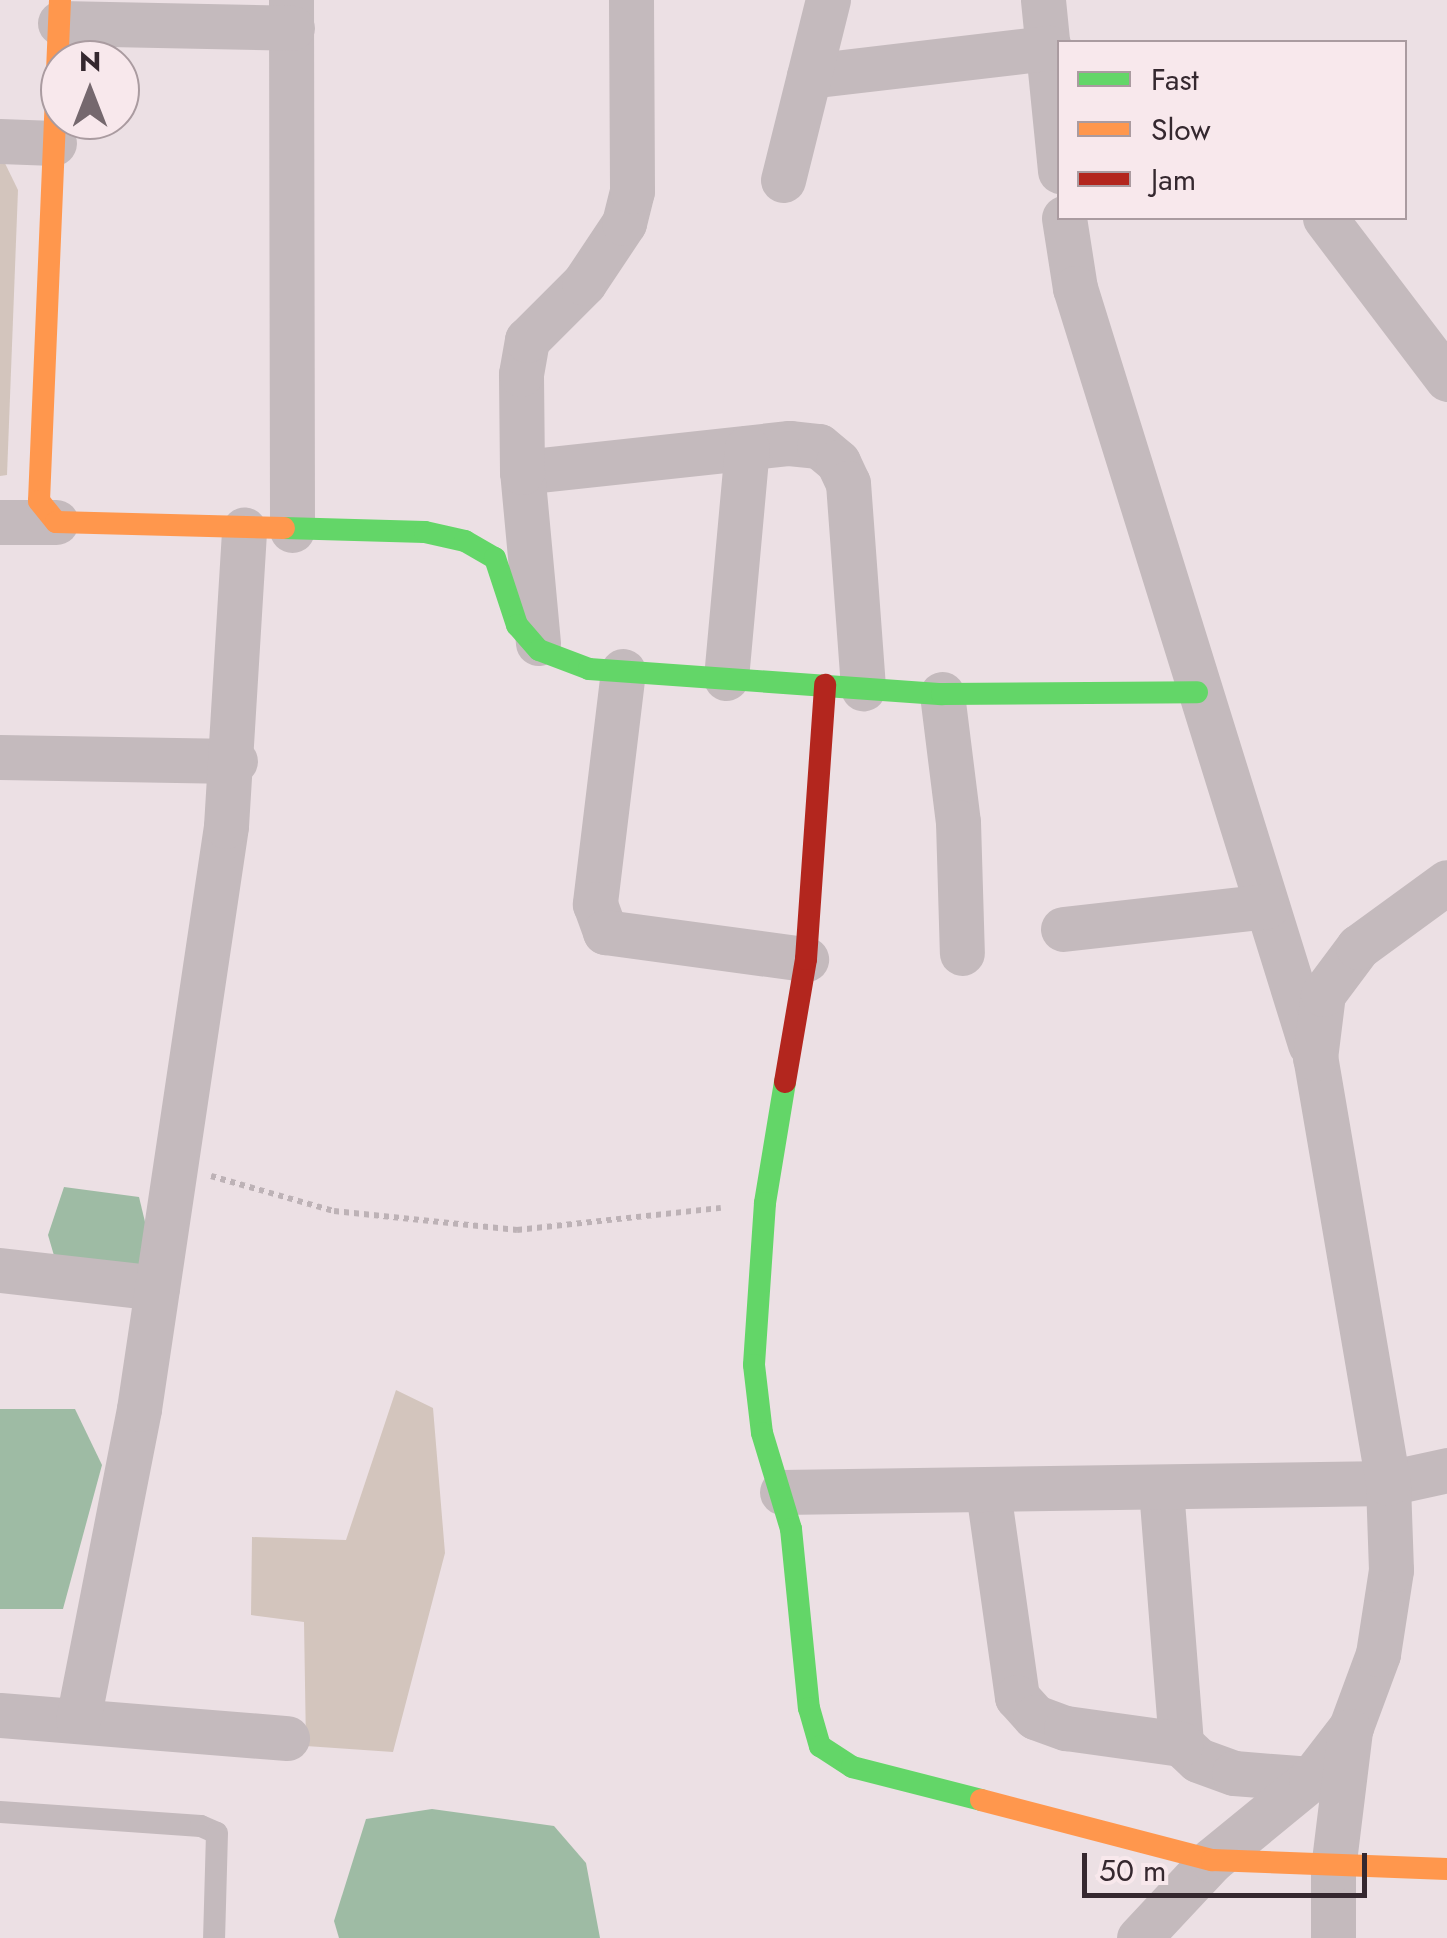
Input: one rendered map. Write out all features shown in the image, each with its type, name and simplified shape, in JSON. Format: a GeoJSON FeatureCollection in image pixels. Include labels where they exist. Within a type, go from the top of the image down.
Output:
{"type":"FeatureCollection","features":[{"type":"Feature","properties":{"kind":"street"},"geometry":{"type":"LineString","coordinates":[[539,650],[522,472],[520,374],[528,340],[610,248],[632,191],[631,0]]}},
{"type":"Feature","properties":{"kind":"street"},"geometry":{"type":"LineString","coordinates":[[783,180],[828,0]]}},
{"type":"Feature","properties":{"kind":"street"},"geometry":{"type":"LineString","coordinates":[[1042,0],[1057,137]]}},
{"type":"Feature","properties":{"kind":"street"},"geometry":{"type":"LineString","coordinates":[[56,522],[39,501],[60,11],[292,14],[292,530]]}},
{"type":"Feature","properties":{"kind":"street"},"geometry":{"type":"LineString","coordinates":[[809,76],[1049,48]]}},
{"type":"Feature","properties":{"kind":"street"},"geometry":{"type":"LineString","coordinates":[[0,142],[54,143]]}},
{"type":"Feature","properties":{"kind":"street"},"geometry":{"type":"LineString","coordinates":[[1064,220],[1075,288],[1197,692],[1315,1058],[1388,1483],[1391,1570],[1378,1654],[1351,1728],[1333,1869],[1333,1938]]}},
{"type":"Feature","properties":{"kind":"street"},"geometry":{"type":"LineString","coordinates":[[1327,220],[1447,379]]}},
{"type":"Feature","properties":{"kind":"street"},"geometry":{"type":"LineString","coordinates":[[522,472],[747,448],[818,446],[838,462],[848,483],[844,686],[806,959],[765,1203],[754,1366],[762,1433],[782,1492],[809,1708],[820,1746],[852,1766],[1212,1860],[1333,1869],[1447,1869]]}},
{"type":"Feature","properties":{"kind":"street"},"geometry":{"type":"LineString","coordinates":[[726,678],[747,448]]}},
{"type":"Feature","properties":{"kind":"street"},"geometry":{"type":"LineString","coordinates":[[0,522],[425,532],[465,541],[495,558],[517,625],[539,650],[589,670],[942,694],[1197,692]]}},
{"type":"Feature","properties":{"kind":"street"},"geometry":{"type":"LineString","coordinates":[[78,1720],[157,1288],[234,761],[244,530]]}},
{"type":"Feature","properties":{"kind":"street"},"geometry":{"type":"LineString","coordinates":[[623,671],[595,904],[605,932],[806,959]]}},
{"type":"Feature","properties":{"kind":"street"},"geometry":{"type":"LineString","coordinates":[[942,694],[958,822],[962,953]]}},
{"type":"Feature","properties":{"kind":"street"},"geometry":{"type":"LineString","coordinates":[[0,757],[234,761]]}},
{"type":"Feature","properties":{"kind":"street"},"geometry":{"type":"LineString","coordinates":[[1315,1058],[1323,994],[1358,947],[1447,882]]}},
{"type":"Feature","properties":{"kind":"street"},"geometry":{"type":"LineString","coordinates":[[1063,929],[1267,906]]}},
{"type":"Feature","properties":{"kind":"street"},"geometry":{"type":"LineString","coordinates":[[0,1270],[157,1288]]}},
{"type":"Feature","properties":{"kind":"street"},"geometry":{"type":"LineString","coordinates":[[782,1492],[1388,1483],[1447,1470]]}},
{"type":"Feature","properties":{"kind":"street"},"geometry":{"type":"LineString","coordinates":[[1161,1489],[1181,1744]]}},
{"type":"Feature","properties":{"kind":"street"},"geometry":{"type":"LineString","coordinates":[[988,1490],[1017,1697],[1035,1717],[1066,1728],[1181,1744],[1198,1760],[1234,1773],[1311,1779]]}},
{"type":"Feature","properties":{"kind":"street"},"geometry":{"type":"LineString","coordinates":[[0,1715],[287,1738]]}},
{"type":"Feature","properties":{"kind":"street"},"geometry":{"type":"LineString","coordinates":[[1139,1938],[1212,1860],[1311,1779],[1351,1728]]}},
{"type":"Feature","properties":{"kind":"lane"},"geometry":{"type":"LineString","coordinates":[[0,1812],[201,1826],[218,1833],[214,1938]]}},
{"type":"Feature","properties":{"kind":"path"},"geometry":{"type":"LineString","coordinates":[[176,1166],[334,1211],[516,1230],[765,1203]]}},
{"type":"Feature","properties":{"kind":"shaded area"},"geometry":{"type":"Polygon","coordinates":[[[0,153],[18,190],[7,475],[0,476],[0,153]]]}},
{"type":"Feature","properties":{"kind":"shaded area"},"geometry":{"type":"Polygon","coordinates":[[[64,1187],[139,1197],[152,1251],[122,1283],[55,1259],[48,1235],[64,1187]]]}},
{"type":"Feature","properties":{"kind":"shaded area"},"geometry":{"type":"Polygon","coordinates":[[[396,1390],[433,1408],[445,1553],[393,1752],[306,1746],[304,1622],[251,1615],[252,1537],[346,1540],[396,1390]]]}},
{"type":"Feature","properties":{"kind":"shaded area"},"geometry":{"type":"Polygon","coordinates":[[[0,1409],[75,1409],[102,1465],[63,1609],[0,1609],[0,1409]]]}},
{"type":"Feature","properties":{"kind":"shaded area"},"geometry":{"type":"Polygon","coordinates":[[[432,1809],[554,1826],[586,1863],[600,1938],[339,1938],[334,1921],[366,1819],[432,1809]]]}},
{"type":"Feature","properties":{"kind":"traffic: fast"},"geometry":{"type":"LineString","coordinates":[[284,528],[425,532],[465,541],[495,558],[517,625],[539,650],[589,669],[942,694],[1197,692]]}},
{"type":"Feature","properties":{"kind":"traffic: fast"},"geometry":{"type":"LineString","coordinates":[[785,1082],[765,1203],[754,1365],[762,1433],[791,1529],[809,1708],[820,1746],[852,1767],[981,1800]]}},
{"type":"Feature","properties":{"kind":"traffic: slow"},"geometry":{"type":"LineString","coordinates":[[60,0],[39,501],[56,522],[284,528]]}},
{"type":"Feature","properties":{"kind":"traffic: slow"},"geometry":{"type":"LineString","coordinates":[[981,1800],[1212,1860],[1447,1869]]}},
{"type":"Feature","properties":{"kind":"traffic: jam"},"geometry":{"type":"LineString","coordinates":[[785,1082],[806,959],[825,685]]}}]}
